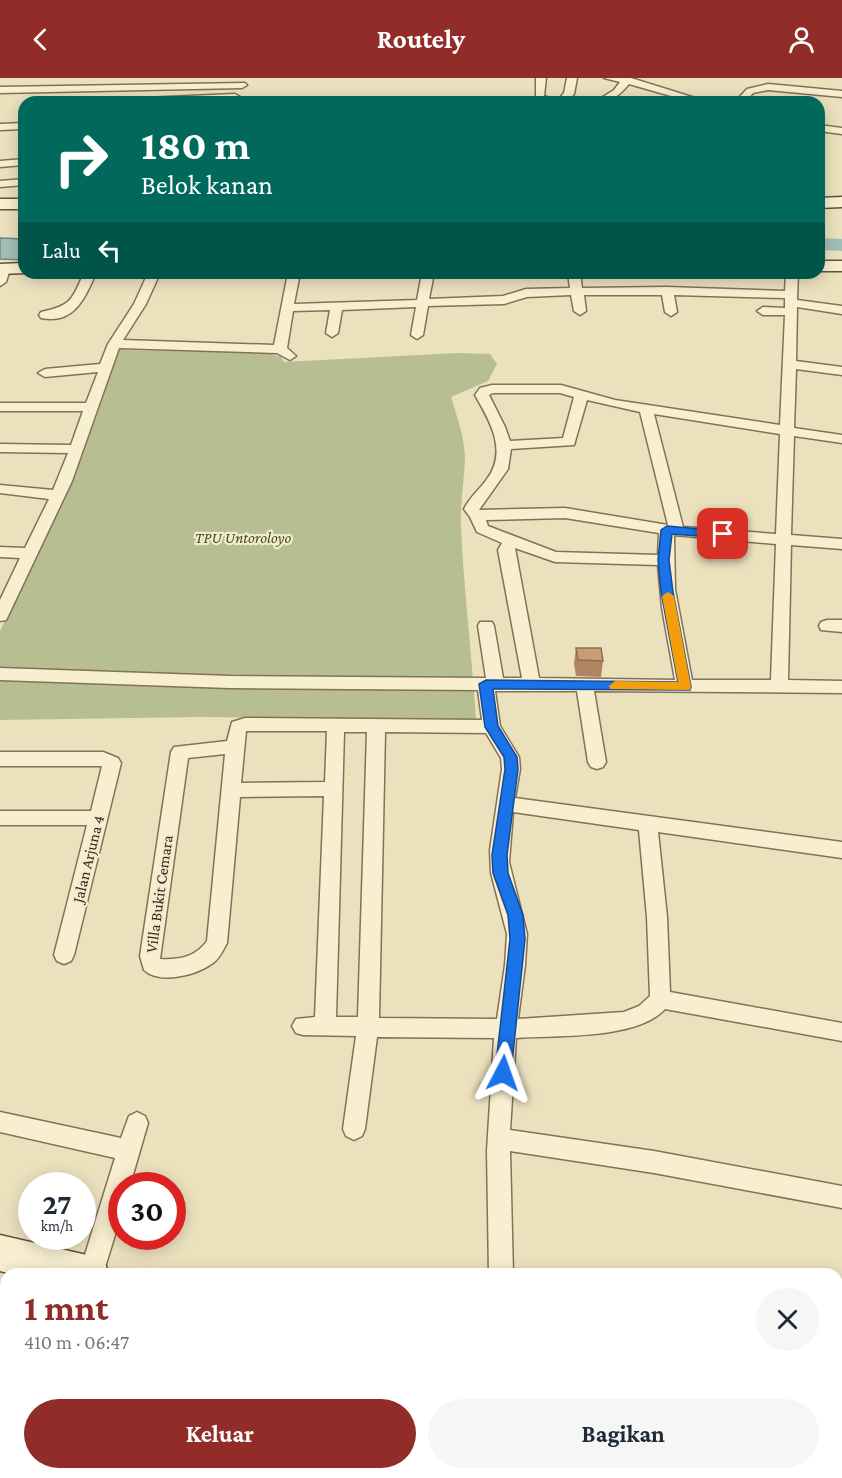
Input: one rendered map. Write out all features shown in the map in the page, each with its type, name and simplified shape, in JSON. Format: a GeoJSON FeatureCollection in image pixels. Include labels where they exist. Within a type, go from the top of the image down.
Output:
{"type":"FeatureCollection","features":[{"type":"Feature","properties":{"kind":"street"},"geometry":{"type":"LineString","coordinates":[[539,96],[541,78]]}},
{"type":"Feature","properties":{"kind":"street"},"geometry":{"type":"LineString","coordinates":[[566,96],[569,94],[572,78]]}},
{"type":"Feature","properties":{"kind":"street"},"geometry":{"type":"LineString","coordinates":[[609,78],[627,79],[683,96]]}},
{"type":"Feature","properties":{"kind":"street"},"geometry":{"type":"LineString","coordinates":[[610,96],[617,92],[627,79]]}},
{"type":"Feature","properties":{"kind":"street"},"geometry":{"type":"LineString","coordinates":[[0,90],[242,81],[243,96]]}},
{"type":"Feature","properties":{"kind":"street"},"geometry":{"type":"LineString","coordinates":[[746,96],[752,90],[794,85],[842,94]]}},
{"type":"Feature","properties":{"kind":"street"},"geometry":{"type":"LineString","coordinates":[[0,127],[18,126]]}},
{"type":"Feature","properties":{"kind":"street"},"geometry":{"type":"LineString","coordinates":[[825,129],[842,131]]}},
{"type":"Feature","properties":{"kind":"street"},"geometry":{"type":"LineString","coordinates":[[0,164],[18,162]]}},
{"type":"Feature","properties":{"kind":"street"},"geometry":{"type":"LineString","coordinates":[[0,184],[18,183]]}},
{"type":"Feature","properties":{"kind":"street"},"geometry":{"type":"LineString","coordinates":[[825,203],[842,202]]}},
{"type":"Feature","properties":{"kind":"street"},"geometry":{"type":"LineString","coordinates":[[0,204],[18,204]]}},
{"type":"Feature","properties":{"kind":"street"},"geometry":{"type":"LineString","coordinates":[[825,266],[842,266]]}},
{"type":"Feature","properties":{"kind":"street"},"geometry":{"type":"LineString","coordinates":[[1,273],[18,269]]}},
{"type":"Feature","properties":{"kind":"street"},"geometry":{"type":"LineString","coordinates":[[45,315],[65,312],[74,307],[87,279]]}},
{"type":"Feature","properties":{"kind":"street"},"geometry":{"type":"LineString","coordinates":[[1,612],[58,495],[114,344],[140,304],[151,279]]}},
{"type":"Feature","properties":{"kind":"street"},"geometry":{"type":"LineString","coordinates":[[114,344],[225,346],[285,352],[293,279]]}},
{"type":"Feature","properties":{"kind":"street"},"geometry":{"type":"LineString","coordinates":[[417,335],[427,279]]}},
{"type":"Feature","properties":{"kind":"street"},"geometry":{"type":"LineString","coordinates":[[575,279],[580,311]]}},
{"type":"Feature","properties":{"kind":"street"},"geometry":{"type":"LineString","coordinates":[[779,688],[792,279]]}},
{"type":"Feature","properties":{"kind":"street"},"geometry":{"type":"LineString","coordinates":[[288,308],[504,300],[526,293],[667,291],[842,309]]}},
{"type":"Feature","properties":{"kind":"street"},"geometry":{"type":"LineString","coordinates":[[667,291],[671,312]]}},
{"type":"Feature","properties":{"kind":"street"},"geometry":{"type":"LineString","coordinates":[[763,311],[792,303]]}},
{"type":"Feature","properties":{"kind":"street"},"geometry":{"type":"LineString","coordinates":[[332,333],[337,306]]}},
{"type":"Feature","properties":{"kind":"street"},"geometry":{"type":"LineString","coordinates":[[225,346],[229,330]]}},
{"type":"Feature","properties":{"kind":"street"},"geometry":{"type":"LineString","coordinates":[[791,364],[842,371]]}},
{"type":"Feature","properties":{"kind":"street"},"geometry":{"type":"LineString","coordinates":[[45,373],[107,367]]}},
{"type":"Feature","properties":{"kind":"street"},"geometry":{"type":"LineString","coordinates":[[842,439],[646,409],[581,396],[561,389],[500,388],[483,393],[506,445],[504,461],[500,472],[471,507],[471,511],[477,515],[565,513],[672,530],[842,544]]}},
{"type":"Feature","properties":{"kind":"street"},"geometry":{"type":"LineString","coordinates":[[506,445],[569,442],[581,396]]}},
{"type":"Feature","properties":{"kind":"street"},"geometry":{"type":"LineString","coordinates":[[0,407],[90,407]]}},
{"type":"Feature","properties":{"kind":"street"},"geometry":{"type":"LineString","coordinates":[[646,409],[672,530],[664,560],[669,609],[685,687]]}},
{"type":"Feature","properties":{"kind":"street"},"geometry":{"type":"LineString","coordinates":[[0,448],[76,449]]}},
{"type":"Feature","properties":{"kind":"street"},"geometry":{"type":"LineString","coordinates":[[0,489],[58,495]]}},
{"type":"Feature","properties":{"kind":"street"},"geometry":{"type":"LineString","coordinates":[[477,515],[482,529],[555,557],[664,560]]}},
{"type":"Feature","properties":{"kind":"street"},"geometry":{"type":"LineString","coordinates":[[510,541],[506,550],[532,685]]}},
{"type":"Feature","properties":{"kind":"street"},"geometry":{"type":"LineString","coordinates":[[0,552],[31,554]]}},
{"type":"Feature","properties":{"kind":"street"},"geometry":{"type":"LineString","coordinates":[[486,626],[491,685],[491,727],[510,757],[511,769],[499,855],[501,873],[515,915],[518,939],[506,1029],[498,1139],[497,1179],[501,1268]]}},
{"type":"Feature","properties":{"kind":"street"},"geometry":{"type":"LineString","coordinates":[[0,674],[230,682],[842,687]]}},
{"type":"Feature","properties":{"kind":"street"},"geometry":{"type":"LineString","coordinates":[[585,686],[597,762]]}},
{"type":"Feature","properties":{"kind":"street"},"geometry":{"type":"LineString","coordinates":[[325,1025],[336,724],[491,727]]}},
{"type":"Feature","properties":{"kind":"street","name":"Villa Bukit Cemara"},"geometry":{"type":"LineString","coordinates":[[235,747],[185,750],[179,755],[150,956],[154,967],[180,967],[197,962],[213,952],[217,943],[237,731],[242,725],[336,724]]}},
{"type":"Feature","properties":{"kind":"street"},"geometry":{"type":"LineString","coordinates":[[354,1129],[368,1027],[376,725]]}},
{"type":"Feature","properties":{"kind":"street","name":"Jalan Arjuna 4"},"geometry":{"type":"LineString","coordinates":[[0,759],[103,759],[112,763],[64,955]]}},
{"type":"Feature","properties":{"kind":"street"},"geometry":{"type":"LineString","coordinates":[[240,789],[335,789]]}},
{"type":"Feature","properties":{"kind":"street"},"geometry":{"type":"LineString","coordinates":[[506,804],[842,850]]}},
{"type":"Feature","properties":{"kind":"street"},"geometry":{"type":"LineString","coordinates":[[0,818],[98,818]]}},
{"type":"Feature","properties":{"kind":"street"},"geometry":{"type":"LineString","coordinates":[[648,823],[668,1000]]}},
{"type":"Feature","properties":{"kind":"street"},"geometry":{"type":"LineString","coordinates":[[303,1026],[506,1029],[632,1020],[644,1016],[668,1000],[842,1032]]}},
{"type":"Feature","properties":{"kind":"street"},"geometry":{"type":"LineString","coordinates":[[0,1122],[128,1150]]}},
{"type":"Feature","properties":{"kind":"street"},"geometry":{"type":"LineString","coordinates":[[79,1268],[137,1123]]}},
{"type":"Feature","properties":{"kind":"street"},"geometry":{"type":"LineString","coordinates":[[498,1139],[664,1164],[842,1197]]}},
{"type":"Feature","properties":{"kind":"street"},"geometry":{"type":"LineString","coordinates":[[0,1252],[62,1268]]}},
{"type":"Feature","properties":{"kind":"green space","name":"TPU Untoroloyo"},"geometry":{"type":"Polygon","coordinates":[[[119,350],[269,353],[281,357],[284,362],[458,353],[490,354],[497,364],[488,381],[451,397],[465,451],[461,528],[476,720],[199,717],[0,720],[0,631],[79,462],[119,350]]]}},
{"type":"Feature","properties":{"kind":"water"},"geometry":{"type":"Polygon","coordinates":[[[0,238],[18,239],[18,260],[0,259],[0,238]]]}},
{"type":"Feature","properties":{"kind":"building"},"geometry":{"type":"Polygon","coordinates":[[[576,648],[601,648],[603,661],[578,660],[576,648]]]}},
{"type":"Feature","properties":{"kind":"waterway"},"geometry":{"type":"LineString","coordinates":[[825,244],[842,245]]}},
{"type":"Feature","properties":{"kind":"slow traffic"},"geometry":{"type":"LineString","coordinates":[[615,686],[685,687],[668,596]]}},
{"type":"Feature","properties":{"kind":"route"},"geometry":{"type":"LineString","coordinates":[[503,1073],[506,1029],[518,939],[515,915],[501,873],[499,855],[511,769],[510,757],[491,727],[486,684],[685,687],[667,592],[664,560],[667,530],[723,534]]}}]}
